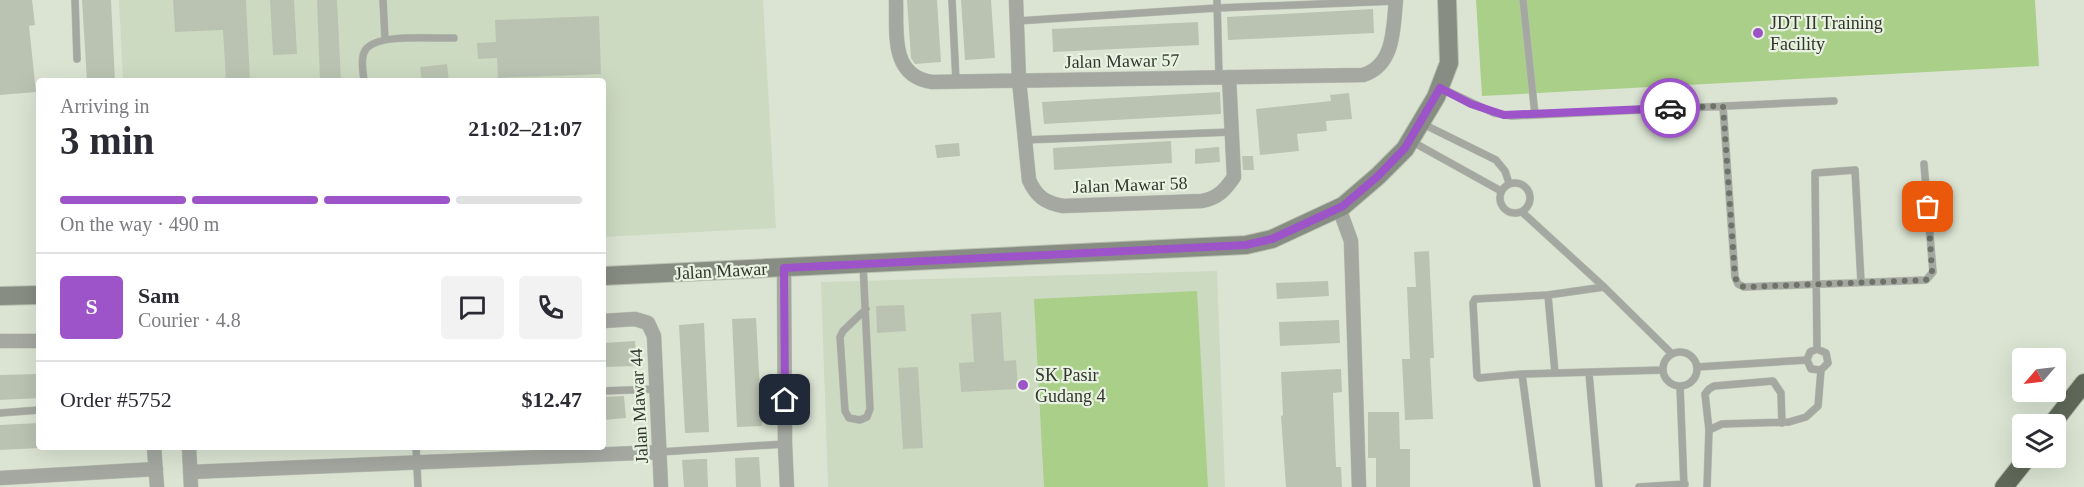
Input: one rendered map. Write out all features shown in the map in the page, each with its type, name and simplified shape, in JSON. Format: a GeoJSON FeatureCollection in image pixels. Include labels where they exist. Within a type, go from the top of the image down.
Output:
{"type":"FeatureCollection","features":[{"type":"Feature","properties":{"kind":"highway"},"geometry":{"type":"LineString","coordinates":[[2060,414],[2084,383]]}},
{"type":"Feature","properties":{"kind":"highway"},"geometry":{"type":"LineString","coordinates":[[2004,487],[2019,468]]}},
{"type":"Feature","properties":{"kind":"street","name":"Jalan Mawar 57"},"geometry":{"type":"LineString","coordinates":[[896,0],[900,60],[913,76],[932,82],[1363,75],[1377,69],[1388,53],[1393,35],[1396,0]]}},
{"type":"Feature","properties":{"kind":"street","name":"Jalan Mawar 58"},"geometry":{"type":"LineString","coordinates":[[1016,0],[1019,80],[1029,180],[1036,193],[1043,200],[1053,204],[1063,206],[1202,201],[1221,194],[1234,177],[1232,132],[1224,77]]}},
{"type":"Feature","properties":{"kind":"street","name":"Jalan Mawar"},"geometry":{"type":"LineString","coordinates":[[606,276],[1246,245],[1272,239],[1343,206],[1378,176],[1405,148],[1440,88],[1449,63],[1447,0]]}},
{"type":"Feature","properties":{"kind":"street"},"geometry":{"type":"LineString","coordinates":[[1339,208],[1351,241],[1359,487]]}},
{"type":"Feature","properties":{"kind":"street"},"geometry":{"type":"LineString","coordinates":[[784,268],[787,487]]}},
{"type":"Feature","properties":{"kind":"street"},"geometry":{"type":"LineString","coordinates":[[0,296],[36,295]]}},
{"type":"Feature","properties":{"kind":"street","name":"Jalan Mawar 44"},"geometry":{"type":"LineString","coordinates":[[606,321],[635,319],[648,323],[654,336],[661,487]]}},
{"type":"Feature","properties":{"kind":"street"},"geometry":{"type":"LineString","coordinates":[[0,341],[36,341]]}},
{"type":"Feature","properties":{"kind":"street"},"geometry":{"type":"LineString","coordinates":[[154,450],[157,487]]}},
{"type":"Feature","properties":{"kind":"street"},"geometry":{"type":"LineString","coordinates":[[189,450],[191,487]]}},
{"type":"Feature","properties":{"kind":"street"},"geometry":{"type":"LineString","coordinates":[[190,472],[660,452]]}},
{"type":"Feature","properties":{"kind":"street"},"geometry":{"type":"LineString","coordinates":[[0,478],[156,469]]}},
{"type":"Feature","properties":{"kind":"lane"},"geometry":{"type":"LineString","coordinates":[[75,0],[77,59]]}},
{"type":"Feature","properties":{"kind":"lane"},"geometry":{"type":"LineString","coordinates":[[383,0],[385,39]]}},
{"type":"Feature","properties":{"kind":"lane"},"geometry":{"type":"LineString","coordinates":[[952,0],[956,81]]}},
{"type":"Feature","properties":{"kind":"lane"},"geometry":{"type":"LineString","coordinates":[[1017,21],[1217,4],[1396,0]]}},
{"type":"Feature","properties":{"kind":"lane"},"geometry":{"type":"LineString","coordinates":[[1523,0],[1534,115]]}},
{"type":"Feature","properties":{"kind":"lane"},"geometry":{"type":"LineString","coordinates":[[1217,4],[1224,77]]}},
{"type":"Feature","properties":{"kind":"lane"},"geometry":{"type":"LineString","coordinates":[[364,78],[362,62],[365,50],[372,43],[385,39],[454,38]]}},
{"type":"Feature","properties":{"kind":"lane"},"geometry":{"type":"LineString","coordinates":[[1440,88],[1494,113],[1512,116],[1834,101]]}},
{"type":"Feature","properties":{"kind":"lane"},"geometry":{"type":"LineString","coordinates":[[1723,106],[1735,277],[1738,284],[1744,287],[1926,280],[1932,272],[1924,164]]}},
{"type":"Feature","properties":{"kind":"lane"},"geometry":{"type":"LineString","coordinates":[[1421,123],[1496,160],[1505,171],[1509,183]]}},
{"type":"Feature","properties":{"kind":"lane"},"geometry":{"type":"LineString","coordinates":[[1024,140],[1232,132]]}},
{"type":"Feature","properties":{"kind":"lane"},"geometry":{"type":"LineString","coordinates":[[1410,141],[1501,191]]}},
{"type":"Feature","properties":{"kind":"lane"},"geometry":{"type":"LineString","coordinates":[[1818,349],[1815,173],[1856,170],[1861,282]]}},
{"type":"Feature","properties":{"kind":"lane"},"geometry":{"type":"LineString","coordinates":[[1522,212],[1530,204],[1530,191],[1522,183],[1509,183],[1501,191],[1501,204],[1509,212],[1522,212],[1604,287],[1671,353]]}},
{"type":"Feature","properties":{"kind":"lane"},"geometry":{"type":"LineString","coordinates":[[863,264],[866,309],[870,409],[867,417],[857,420],[849,418],[846,411],[840,337],[843,331],[866,309]]}},
{"type":"Feature","properties":{"kind":"lane"},"geometry":{"type":"LineString","coordinates":[[1604,287],[1548,295],[1475,299],[1473,303],[1477,376],[1479,378],[1522,374],[1663,370]]}},
{"type":"Feature","properties":{"kind":"lane"},"geometry":{"type":"LineString","coordinates":[[1548,295],[1555,373]]}},
{"type":"Feature","properties":{"kind":"lane"},"geometry":{"type":"LineString","coordinates":[[1708,430],[1722,424],[1782,423],[1806,417],[1818,406],[1821,370],[1828,363],[1826,353],[1818,349],[1810,352],[1807,360],[1812,369],[1821,370]]}},
{"type":"Feature","properties":{"kind":"lane"},"geometry":{"type":"LineString","coordinates":[[1683,351],[1693,357],[1697,367],[1693,381],[1680,387],[1667,381],[1663,370],[1671,353],[1683,351]]}},
{"type":"Feature","properties":{"kind":"lane"},"geometry":{"type":"LineString","coordinates":[[1697,367],[1807,360]]}},
{"type":"Feature","properties":{"kind":"lane"},"geometry":{"type":"LineString","coordinates":[[1589,373],[1599,487]]}},
{"type":"Feature","properties":{"kind":"lane"},"geometry":{"type":"LineString","coordinates":[[1522,374],[1537,487]]}},
{"type":"Feature","properties":{"kind":"lane"},"geometry":{"type":"LineString","coordinates":[[1707,487],[1708,430],[1705,394],[1709,389],[1726,385],[1773,381],[1781,393],[1782,423]]}},
{"type":"Feature","properties":{"kind":"lane"},"geometry":{"type":"LineString","coordinates":[[1639,487],[1684,486],[1680,387]]}},
{"type":"Feature","properties":{"kind":"lane"},"geometry":{"type":"LineString","coordinates":[[606,391],[657,389]]}},
{"type":"Feature","properties":{"kind":"lane"},"geometry":{"type":"LineString","coordinates":[[0,412],[36,410]]}},
{"type":"Feature","properties":{"kind":"lane"},"geometry":{"type":"LineString","coordinates":[[660,452],[785,444]]}},
{"type":"Feature","properties":{"kind":"lane"},"geometry":{"type":"LineString","coordinates":[[416,450],[418,487]]}},
{"type":"Feature","properties":{"kind":"shaded area"},"geometry":{"type":"Polygon","coordinates":[[[119,0],[763,0],[776,228],[606,237],[606,78],[123,78],[119,0]]]}},
{"type":"Feature","properties":{"kind":"shaded area","name":"SK Pasir Gudang 4"},"geometry":{"type":"Polygon","coordinates":[[[1217,271],[1225,487],[828,487],[821,282],[1217,271]]]}},
{"type":"Feature","properties":{"kind":"green space","name":"JDT II Training Facility"},"geometry":{"type":"Polygon","coordinates":[[[1476,0],[2035,0],[2039,66],[1482,96],[1476,0]]]}},
{"type":"Feature","properties":{"kind":"green space"},"geometry":{"type":"Polygon","coordinates":[[[1197,291],[1208,487],[1044,487],[1034,299],[1197,291]]]}},
{"type":"Feature","properties":{"kind":"building"},"geometry":{"type":"Polygon","coordinates":[[[0,0],[32,0],[35,25],[29,26],[36,92],[0,95],[0,0]]]}},
{"type":"Feature","properties":{"kind":"building"},"geometry":{"type":"Polygon","coordinates":[[[82,0],[111,0],[115,78],[87,78],[82,0]]]}},
{"type":"Feature","properties":{"kind":"building"},"geometry":{"type":"Polygon","coordinates":[[[173,0],[246,0],[250,78],[226,78],[223,30],[175,32],[173,0]]]}},
{"type":"Feature","properties":{"kind":"building"},"geometry":{"type":"Polygon","coordinates":[[[270,0],[294,0],[297,54],[273,55],[270,0]]]}},
{"type":"Feature","properties":{"kind":"building"},"geometry":{"type":"Polygon","coordinates":[[[317,0],[337,0],[341,78],[320,78],[317,0]]]}},
{"type":"Feature","properties":{"kind":"building"},"geometry":{"type":"Polygon","coordinates":[[[907,0],[937,0],[941,62],[915,64],[911,58],[907,0]]]}},
{"type":"Feature","properties":{"kind":"building"},"geometry":{"type":"Polygon","coordinates":[[[961,0],[991,0],[995,58],[965,60],[961,0]]]}},
{"type":"Feature","properties":{"kind":"building"},"geometry":{"type":"Polygon","coordinates":[[[1373,9],[1374,33],[1228,40],[1227,17],[1373,9]]]}},
{"type":"Feature","properties":{"kind":"building"},"geometry":{"type":"Polygon","coordinates":[[[599,16],[601,74],[498,78],[497,58],[478,59],[477,43],[496,42],[495,20],[599,16]]]}},
{"type":"Feature","properties":{"kind":"building"},"geometry":{"type":"Polygon","coordinates":[[[1198,22],[1199,45],[1053,52],[1052,29],[1198,22]]]}},
{"type":"Feature","properties":{"kind":"building"},"geometry":{"type":"Polygon","coordinates":[[[447,64],[449,78],[422,78],[420,67],[447,64]]]}},
{"type":"Feature","properties":{"kind":"building"},"geometry":{"type":"Polygon","coordinates":[[[1220,92],[1221,114],[1044,124],[1042,102],[1220,92]]]}},
{"type":"Feature","properties":{"kind":"building"},"geometry":{"type":"Polygon","coordinates":[[[1349,93],[1352,119],[1326,121],[1327,131],[1297,134],[1299,151],[1260,155],[1256,109],[1331,101],[1330,95],[1349,93]]]}},
{"type":"Feature","properties":{"kind":"building"},"geometry":{"type":"Polygon","coordinates":[[[1171,141],[1172,163],[1054,170],[1053,148],[1171,141]]]}},
{"type":"Feature","properties":{"kind":"building"},"geometry":{"type":"Polygon","coordinates":[[[959,143],[960,156],[937,158],[935,145],[959,143]]]}},
{"type":"Feature","properties":{"kind":"building"},"geometry":{"type":"Polygon","coordinates":[[[1219,147],[1220,162],[1195,164],[1195,149],[1219,147]]]}},
{"type":"Feature","properties":{"kind":"building"},"geometry":{"type":"Polygon","coordinates":[[[1242,156],[1253,156],[1254,170],[1243,170],[1242,156]]]}},
{"type":"Feature","properties":{"kind":"building"},"geometry":{"type":"Polygon","coordinates":[[[1429,251],[1434,358],[1430,358],[1433,419],[1405,420],[1402,359],[1410,359],[1407,287],[1416,287],[1414,252],[1429,251]]]}},
{"type":"Feature","properties":{"kind":"building"},"geometry":{"type":"Polygon","coordinates":[[[1328,281],[1329,296],[1277,299],[1276,283],[1328,281]]]}},
{"type":"Feature","properties":{"kind":"building"},"geometry":{"type":"Polygon","coordinates":[[[904,305],[906,331],[877,333],[876,306],[904,305]]]}},
{"type":"Feature","properties":{"kind":"building"},"geometry":{"type":"Polygon","coordinates":[[[1001,312],[1004,361],[1016,360],[1018,389],[961,392],[959,363],[974,362],[971,314],[1001,312]]]}},
{"type":"Feature","properties":{"kind":"building"},"geometry":{"type":"Polygon","coordinates":[[[756,318],[762,426],[737,427],[732,319],[756,318]]]}},
{"type":"Feature","properties":{"kind":"building"},"geometry":{"type":"Polygon","coordinates":[[[1339,320],[1340,343],[1280,346],[1279,322],[1339,320]]]}},
{"type":"Feature","properties":{"kind":"building"},"geometry":{"type":"Polygon","coordinates":[[[704,323],[709,432],[685,433],[679,325],[704,323]]]}},
{"type":"Feature","properties":{"kind":"building"},"geometry":{"type":"Polygon","coordinates":[[[635,341],[637,366],[606,367],[606,343],[635,341]]]}},
{"type":"Feature","properties":{"kind":"building"},"geometry":{"type":"Polygon","coordinates":[[[918,367],[923,448],[903,449],[898,368],[918,367]]]}},
{"type":"Feature","properties":{"kind":"building"},"geometry":{"type":"Polygon","coordinates":[[[1341,369],[1342,392],[1333,393],[1336,467],[1341,467],[1342,487],[1286,487],[1281,416],[1283,415],[1281,372],[1341,369]]]}},
{"type":"Feature","properties":{"kind":"building"},"geometry":{"type":"Polygon","coordinates":[[[36,374],[36,398],[0,400],[0,375],[36,374]]]}},
{"type":"Feature","properties":{"kind":"building"},"geometry":{"type":"Polygon","coordinates":[[[624,396],[626,418],[606,420],[606,397],[624,396]]]}},
{"type":"Feature","properties":{"kind":"building"},"geometry":{"type":"Polygon","coordinates":[[[1368,412],[1399,412],[1400,449],[1410,449],[1410,487],[1376,487],[1376,458],[1368,458],[1368,412]]]}},
{"type":"Feature","properties":{"kind":"building"},"geometry":{"type":"Polygon","coordinates":[[[36,423],[36,448],[0,450],[0,425],[36,423]]]}},
{"type":"Feature","properties":{"kind":"building"},"geometry":{"type":"Polygon","coordinates":[[[759,457],[761,487],[736,487],[735,458],[759,457]]]}},
{"type":"Feature","properties":{"kind":"building"},"geometry":{"type":"Polygon","coordinates":[[[707,459],[708,487],[684,487],[682,460],[707,459]]]}},
{"type":"Feature","properties":{"kind":"way so far"},"geometry":{"type":"LineString","coordinates":[[1670,108],[1723,106],[1735,277],[1738,284],[1744,287],[1926,280],[1932,272],[1928,207]]}},
{"type":"Feature","properties":{"kind":"place","name":"JDT II Training Facility"},"geometry":{"type":"Point","coordinates":[1758,33]}},
{"type":"Feature","properties":{"kind":"place","name":"SK Pasir Gudang 4"},"geometry":{"type":"Point","coordinates":[1023,385]}},
{"type":"Feature","properties":{"kind":"route"},"geometry":{"type":"LineString","coordinates":[[785,400],[784,268],[1246,245],[1272,239],[1343,206],[1378,176],[1405,148],[1440,88],[1494,113],[1512,116],[1670,108]]}}]}
